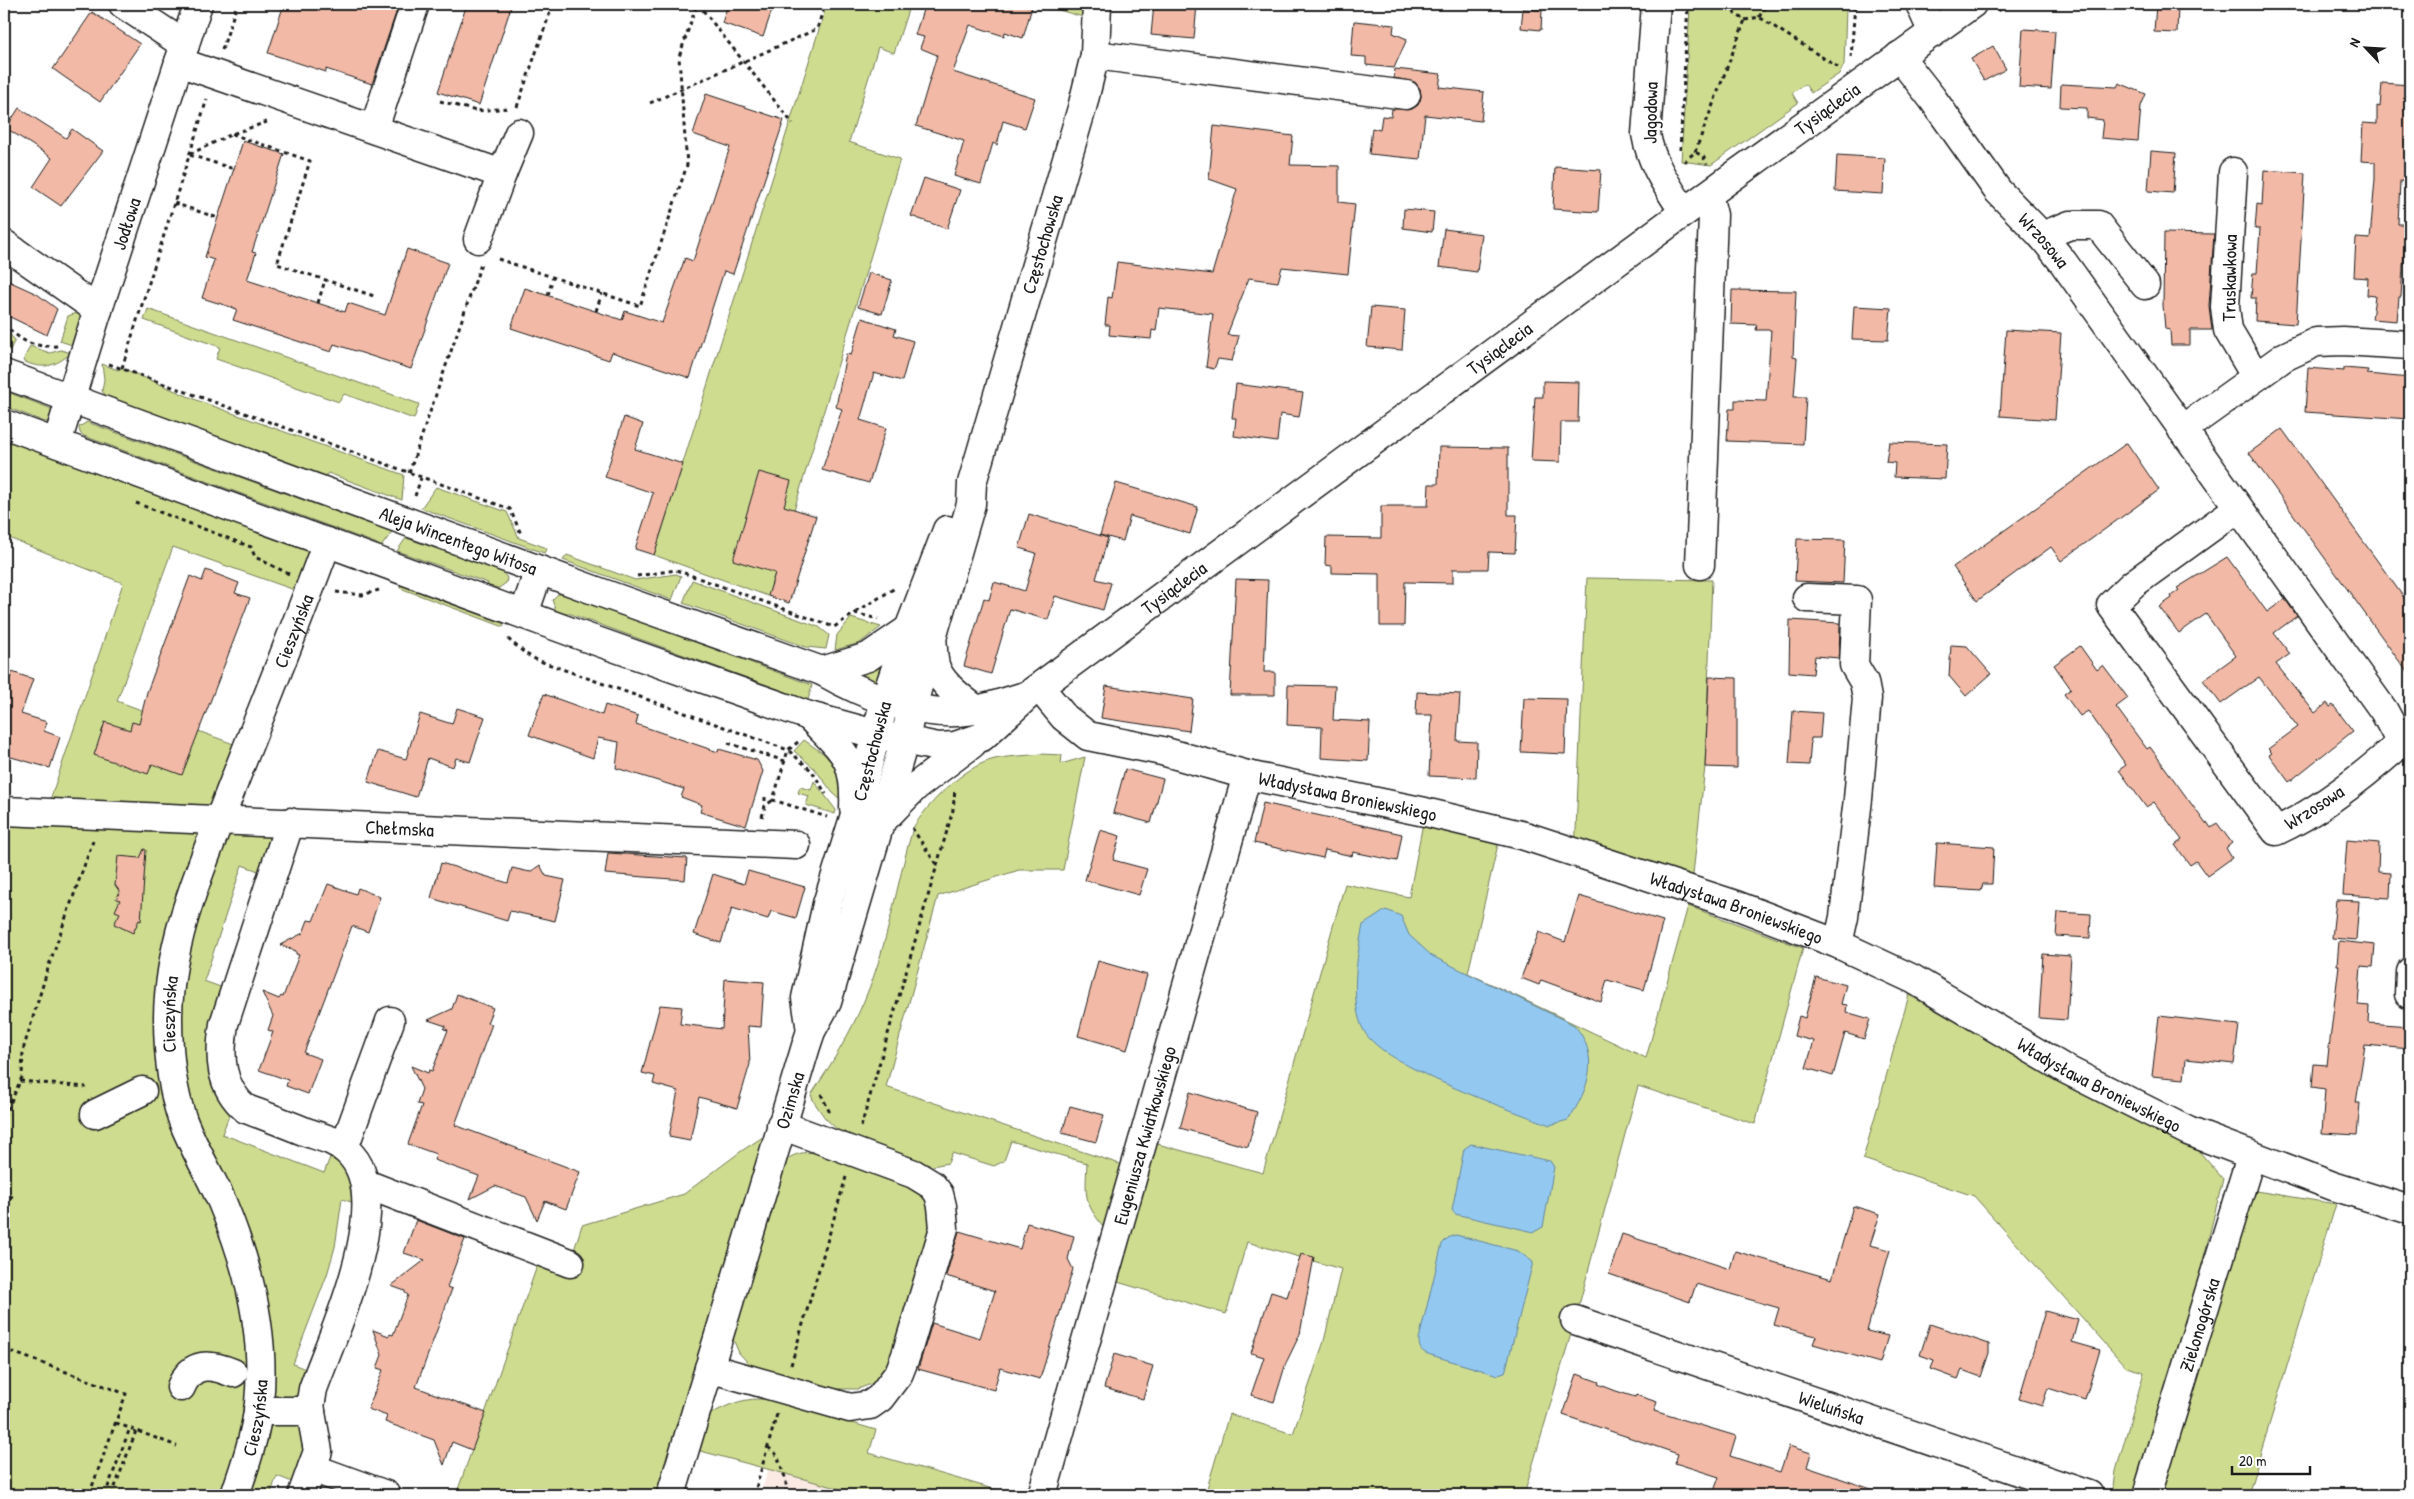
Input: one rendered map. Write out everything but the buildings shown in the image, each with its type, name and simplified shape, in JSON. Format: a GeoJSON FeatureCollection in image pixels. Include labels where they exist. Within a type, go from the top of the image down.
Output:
{"type":"FeatureCollection","features":[{"type":"Feature","properties":{"kind":"street"},"geometry":{"type":"LineString","coordinates":[[123,4],[182,54],[215,74],[502,174]]}},
{"type":"Feature","properties":{"kind":"street","name":"Jodłowa"},"geometry":{"type":"LineString","coordinates":[[57,443],[98,310],[198,4]]}},
{"type":"Feature","properties":{"kind":"street"},"geometry":{"type":"LineString","coordinates":[[374,129],[415,4]]}},
{"type":"Feature","properties":{"kind":"street","name":"Częstochowska"},"geometry":{"type":"LineString","coordinates":[[854,821],[885,700],[920,633],[971,504],[972,483],[1066,166],[1095,55],[1097,4]]}},
{"type":"Feature","properties":{"kind":"street","name":"Jagodowa"},"geometry":{"type":"LineString","coordinates":[[1656,4],[1646,134],[1654,165],[1684,212]]}},
{"type":"Feature","properties":{"kind":"street"},"geometry":{"type":"LineString","coordinates":[[1920,4],[1933,33]]}},
{"type":"Feature","properties":{"kind":"street","name":"Tysiąclecia"},"geometry":{"type":"LineString","coordinates":[[905,739],[938,747],[955,746],[982,738],[1034,692],[1715,189],[1972,4]]}},
{"type":"Feature","properties":{"kind":"street"},"geometry":{"type":"LineString","coordinates":[[1095,55],[1406,95]]}},
{"type":"Feature","properties":{"kind":"street","name":"Wrzosowa"},"geometry":{"type":"LineString","coordinates":[[1899,56],[1932,98],[1998,191],[2042,236],[2063,262],[2384,711],[2401,743],[2377,764],[2295,822],[2276,831],[2111,605],[2133,584],[2238,508]]}},
{"type":"Feature","properties":{"kind":"street"},"geometry":{"type":"LineString","coordinates":[[480,250],[502,174],[519,133]]}},
{"type":"Feature","properties":{"kind":"street","name":"Truskawkowa"},"geometry":{"type":"LineString","coordinates":[[2234,172],[2225,307],[2228,330],[2256,377]]}},
{"type":"Feature","properties":{"kind":"street"},"geometry":{"type":"LineString","coordinates":[[1700,565],[1715,189]]}},
{"type":"Feature","properties":{"kind":"street"},"geometry":{"type":"LineString","coordinates":[[2042,236],[2070,226],[2098,225],[2145,285]]}},
{"type":"Feature","properties":{"kind":"street"},"geometry":{"type":"LineString","coordinates":[[4,244],[98,310]]}},
{"type":"Feature","properties":{"kind":"street"},"geometry":{"type":"LineString","coordinates":[[2182,430],[2284,357],[2316,342],[2343,341],[2410,345]]}},
{"type":"Feature","properties":{"kind":"street","name":"Aleja Wincentego Witosa"},"geometry":{"type":"LineString","coordinates":[[4,374],[539,570],[822,671],[847,685],[885,700],[912,707]]}},
{"type":"Feature","properties":{"kind":"street"},"geometry":{"type":"LineString","coordinates":[[4,424],[809,716],[875,734],[905,739]]}},
{"type":"Feature","properties":{"kind":"street","name":"Cieszyńska"},"geometry":{"type":"LineString","coordinates":[[235,1495],[244,1468],[258,1410],[261,1376],[260,1346],[254,1304],[246,1268],[221,1201],[183,1121],[176,1097],[169,1044],[169,992],[174,949],[194,883],[327,542]]}},
{"type":"Feature","properties":{"kind":"street"},"geometry":{"type":"LineString","coordinates":[[524,614],[539,570]]}},
{"type":"Feature","properties":{"kind":"street"},"geometry":{"type":"LineString","coordinates":[[1806,598],[1858,600],[1854,665],[1864,682],[1867,698],[1858,799],[1844,917],[1838,944]]}},
{"type":"Feature","properties":{"kind":"street"},"geometry":{"type":"LineString","coordinates":[[822,671],[868,657],[920,633],[940,674],[961,698],[975,709]]}},
{"type":"Feature","properties":{"kind":"street","name":"Częstochowska"},"geometry":{"type":"LineString","coordinates":[[912,707],[920,633]]}},
{"type":"Feature","properties":{"kind":"street","name":"Tysiąclecia"},"geometry":{"type":"LineString","coordinates":[[912,707],[933,712],[959,712],[1034,692]]}},
{"type":"Feature","properties":{"kind":"street","name":"Władysława Broniewskiego"},"geometry":{"type":"LineString","coordinates":[[1034,692],[1088,736],[1162,751],[1247,775],[1434,814],[1525,836],[1733,904],[1838,944],[1913,979],[1964,1008],[2014,1040],[2188,1131],[2332,1186],[2410,1210]]}},
{"type":"Feature","properties":{"kind":"street","name":"Ozimska"},"geometry":{"type":"LineString","coordinates":[[671,1495],[810,1032],[827,1002],[854,821],[905,739],[912,707]]}},
{"type":"Feature","properties":{"kind":"street"},"geometry":{"type":"LineString","coordinates":[[809,716],[846,754],[855,784],[854,821]]}},
{"type":"Feature","properties":{"kind":"street"},"geometry":{"type":"LineString","coordinates":[[854,821],[915,787],[982,738]]}},
{"type":"Feature","properties":{"kind":"street","name":"Eugeniusza Kwiatkowskiego"},"geometry":{"type":"LineString","coordinates":[[1042,1495],[1247,775]]}},
{"type":"Feature","properties":{"kind":"street","name":"Chełmska"},"geometry":{"type":"LineString","coordinates":[[4,811],[796,844]]}},
{"type":"Feature","properties":{"kind":"street"},"geometry":{"type":"LineString","coordinates":[[290,822],[224,1024],[221,1044],[225,1083],[235,1100],[246,1109],[336,1142],[344,1148],[360,1168],[366,1184],[367,1203],[356,1270],[313,1388],[311,1411],[318,1451],[302,1495]]}},
{"type":"Feature","properties":{"kind":"street"},"geometry":{"type":"LineString","coordinates":[[344,1148],[390,1021]]}},
{"type":"Feature","properties":{"kind":"street"},"geometry":{"type":"LineString","coordinates":[[95,1114],[142,1091]]}},
{"type":"Feature","properties":{"kind":"street"},"geometry":{"type":"LineString","coordinates":[[709,1368],[850,1408],[862,1408],[880,1398],[891,1386],[906,1354],[944,1228],[942,1206],[938,1194],[932,1185],[914,1174],[781,1125]]}},
{"type":"Feature","properties":{"kind":"street","name":"Zielonogórska"},"geometry":{"type":"LineString","coordinates":[[2147,1495],[2251,1156]]}},
{"type":"Feature","properties":{"kind":"street"},"geometry":{"type":"LineString","coordinates":[[366,1184],[570,1263]]}},
{"type":"Feature","properties":{"kind":"street","name":"Wieluńska"},"geometry":{"type":"LineString","coordinates":[[1575,1320],[2089,1495]]}},
{"type":"Feature","properties":{"kind":"street"},"geometry":{"type":"LineString","coordinates":[[182,1387],[186,1375],[197,1368],[216,1366],[233,1374]]}},
{"type":"Feature","properties":{"kind":"street"},"geometry":{"type":"LineString","coordinates":[[258,1410],[311,1411]]}},
{"type":"Feature","properties":{"kind":"street"},"geometry":{"type":"LineString","coordinates":[[312,1468],[386,1495]]}},
{"type":"Feature","properties":{"kind":"path"},"geometry":{"type":"LineString","coordinates":[[122,368],[237,4]]}},
{"type":"Feature","properties":{"kind":"path"},"geometry":{"type":"LineString","coordinates":[[440,101],[476,111],[519,106],[553,4]]}},
{"type":"Feature","properties":{"kind":"path"},"geometry":{"type":"LineString","coordinates":[[697,4],[793,124]]}},
{"type":"Feature","properties":{"kind":"path"},"geometry":{"type":"LineString","coordinates":[[498,259],[640,306],[687,165],[679,57],[697,4]]}},
{"type":"Feature","properties":{"kind":"path"},"geometry":{"type":"LineString","coordinates":[[650,102],[817,29],[825,4]]}},
{"type":"Feature","properties":{"kind":"path"},"geometry":{"type":"LineString","coordinates":[[1688,4],[1680,168],[1688,157],[1695,152],[1745,20]]}},
{"type":"Feature","properties":{"kind":"path"},"geometry":{"type":"LineString","coordinates":[[1732,4],[1735,14],[1745,20],[1759,17],[1844,71]]}},
{"type":"Feature","properties":{"kind":"path"},"geometry":{"type":"LineString","coordinates":[[1759,17],[1767,4]]}},
{"type":"Feature","properties":{"kind":"path"},"geometry":{"type":"LineString","coordinates":[[1851,65],[1855,4]]}},
{"type":"Feature","properties":{"kind":"path"},"geometry":{"type":"LineString","coordinates":[[189,155],[232,134],[310,107]]}},
{"type":"Feature","properties":{"kind":"path"},"geometry":{"type":"LineString","coordinates":[[232,134],[310,161],[277,264],[378,297]]}},
{"type":"Feature","properties":{"kind":"path"},"geometry":{"type":"LineString","coordinates":[[1695,152],[1703,156],[1707,162],[1706,171],[1715,189]]}},
{"type":"Feature","properties":{"kind":"path"},"geometry":{"type":"LineString","coordinates":[[189,155],[234,169]]}},
{"type":"Feature","properties":{"kind":"path"},"geometry":{"type":"LineString","coordinates":[[174,203],[218,218]]}},
{"type":"Feature","properties":{"kind":"path"},"geometry":{"type":"LineString","coordinates":[[408,474],[480,250]]}},
{"type":"Feature","properties":{"kind":"path"},"geometry":{"type":"LineString","coordinates":[[548,295],[553,277]]}},
{"type":"Feature","properties":{"kind":"path"},"geometry":{"type":"LineString","coordinates":[[318,303],[325,280]]}},
{"type":"Feature","properties":{"kind":"path"},"geometry":{"type":"LineString","coordinates":[[596,311],[602,293]]}},
{"type":"Feature","properties":{"kind":"path"},"geometry":{"type":"LineString","coordinates":[[4,324],[23,340],[43,348],[57,346],[122,368],[510,510],[521,534],[530,537]]}},
{"type":"Feature","properties":{"kind":"path"},"geometry":{"type":"LineString","coordinates":[[132,500],[141,506],[251,546],[255,557],[291,575]]}},
{"type":"Feature","properties":{"kind":"path"},"geometry":{"type":"LineString","coordinates":[[628,573],[637,576],[676,570],[834,627],[899,585]]}},
{"type":"Feature","properties":{"kind":"path"},"geometry":{"type":"LineString","coordinates":[[330,592],[362,595],[380,590],[388,592]]}},
{"type":"Feature","properties":{"kind":"path"},"geometry":{"type":"LineString","coordinates":[[855,612],[880,620]]}},
{"type":"Feature","properties":{"kind":"path"},"geometry":{"type":"LineString","coordinates":[[505,636],[526,654],[537,660],[788,750],[812,772],[830,803]]}},
{"type":"Feature","properties":{"kind":"path"},"geometry":{"type":"LineString","coordinates":[[728,743],[769,759],[786,761]]}},
{"type":"Feature","properties":{"kind":"path"},"geometry":{"type":"LineString","coordinates":[[788,750],[773,800],[854,821]]}},
{"type":"Feature","properties":{"kind":"path"},"geometry":{"type":"LineString","coordinates":[[765,797],[765,806]]}},
{"type":"Feature","properties":{"kind":"path"},"geometry":{"type":"LineString","coordinates":[[4,1117],[20,1081],[23,1050],[49,966],[102,814]]}},
{"type":"Feature","properties":{"kind":"path"},"geometry":{"type":"LineString","coordinates":[[908,825],[916,832],[937,865]]}},
{"type":"Feature","properties":{"kind":"path"},"geometry":{"type":"LineString","coordinates":[[20,1081],[86,1088]]}},
{"type":"Feature","properties":{"kind":"path"},"geometry":{"type":"LineString","coordinates":[[4,1204],[15,1193]]}},
{"type":"Feature","properties":{"kind":"path"},"geometry":{"type":"LineString","coordinates":[[4,1349],[126,1394],[90,1495]]}},
{"type":"Feature","properties":{"kind":"path"},"geometry":{"type":"LineString","coordinates":[[116,1423],[177,1446]]}},
{"type":"Feature","properties":{"kind":"path"},"geometry":{"type":"LineString","coordinates":[[105,1495],[130,1428]]}},
{"type":"Feature","properties":{"kind":"path"},"geometry":{"type":"LineString","coordinates":[[112,1495],[136,1431]]}},
{"type":"Feature","properties":{"kind":"path"},"geometry":{"type":"LineString","coordinates":[[768,1446],[777,1455],[786,1480],[786,1495]]}},
{"type":"Feature","properties":{"kind":"shaded area"},"geometry":{"type":"Polygon","coordinates":[[[768,1470],[863,1495],[760,1495],[768,1470]]]}},
{"type":"Feature","properties":{"kind":"green space"},"geometry":{"type":"Polygon","coordinates":[[[827,4],[910,4],[894,53],[878,47],[849,142],[900,159],[768,596],[654,555],[827,4]]]}},
{"type":"Feature","properties":{"kind":"green space"},"geometry":{"type":"Polygon","coordinates":[[[1038,4],[1097,4],[1097,21],[1038,4]]]}},
{"type":"Feature","properties":{"kind":"green space"},"geometry":{"type":"Polygon","coordinates":[[[1694,4],[1758,4],[1846,10],[1844,65],[1839,74],[1811,93],[1805,84],[1792,93],[1798,103],[1711,165],[1681,161],[1690,8],[1694,4]]]}},
{"type":"Feature","properties":{"kind":"green space"},"geometry":{"type":"Polygon","coordinates":[[[148,309],[419,404],[414,419],[344,394],[339,402],[216,359],[220,347],[144,320],[148,309]]]}},
{"type":"Feature","properties":{"kind":"green space"},"geometry":{"type":"Polygon","coordinates":[[[80,312],[78,347],[60,341],[68,316],[80,312]]]}},
{"type":"Feature","properties":{"kind":"green space"},"geometry":{"type":"Polygon","coordinates":[[[4,328],[15,340],[10,350],[4,348],[4,328]]]}},
{"type":"Feature","properties":{"kind":"green space"},"geometry":{"type":"Polygon","coordinates":[[[30,346],[50,353],[61,350],[71,353],[54,364],[36,366],[23,361],[30,346]]]}},
{"type":"Feature","properties":{"kind":"green space"},"geometry":{"type":"Polygon","coordinates":[[[102,364],[118,370],[122,368],[199,401],[404,475],[402,500],[328,473],[324,478],[107,397],[102,391],[104,379],[102,364]]]}},
{"type":"Feature","properties":{"kind":"green space"},"geometry":{"type":"Polygon","coordinates":[[[10,393],[52,409],[54,414],[51,421],[45,422],[4,406],[10,393]]]}},
{"type":"Feature","properties":{"kind":"green space"},"geometry":{"type":"Polygon","coordinates":[[[87,422],[392,532],[381,547],[375,543],[84,436],[80,433],[79,427],[87,422]]]}},
{"type":"Feature","properties":{"kind":"green space"},"geometry":{"type":"Polygon","coordinates":[[[4,424],[327,542],[306,594],[173,547],[117,701],[247,749],[220,819],[290,822],[272,876],[242,865],[204,981],[234,992],[235,1100],[222,1134],[324,1173],[336,1142],[367,1207],[342,1199],[335,1247],[327,1275],[293,1364],[318,1374],[305,1487],[277,1476],[270,1495],[4,1495],[4,845],[15,812],[46,812],[123,583],[4,536],[4,424]]]}},
{"type":"Feature","properties":{"kind":"green space"},"geometry":{"type":"Polygon","coordinates":[[[436,487],[507,512],[519,538],[547,548],[544,553],[421,508],[436,487]]]}},
{"type":"Feature","properties":{"kind":"green space"},"geometry":{"type":"Polygon","coordinates":[[[406,538],[503,572],[507,578],[506,583],[499,588],[487,586],[488,583],[397,551],[406,538]]]}},
{"type":"Feature","properties":{"kind":"green space"},"geometry":{"type":"Polygon","coordinates":[[[567,555],[635,580],[676,574],[681,576],[672,600],[563,560],[567,555]]]}},
{"type":"Feature","properties":{"kind":"green space"},"geometry":{"type":"Polygon","coordinates":[[[1587,578],[1712,580],[1705,767],[1691,892],[1575,853],[1587,578]]]}},
{"type":"Feature","properties":{"kind":"green space"},"geometry":{"type":"Polygon","coordinates":[[[692,580],[819,627],[829,635],[826,649],[806,647],[683,603],[692,580]]]}},
{"type":"Feature","properties":{"kind":"green space"},"geometry":{"type":"Polygon","coordinates":[[[401,584],[502,622],[504,627],[400,588],[401,584]]]}},
{"type":"Feature","properties":{"kind":"green space"},"geometry":{"type":"Polygon","coordinates":[[[558,594],[564,594],[812,685],[808,700],[568,613],[556,611],[552,600],[558,594]]]}},
{"type":"Feature","properties":{"kind":"green space"},"geometry":{"type":"Polygon","coordinates":[[[851,618],[881,627],[860,643],[835,650],[837,635],[851,618]]]}},
{"type":"Feature","properties":{"kind":"green space"},"geometry":{"type":"Polygon","coordinates":[[[893,653],[883,686],[850,676],[893,653]]]}},
{"type":"Feature","properties":{"kind":"green space"},"geometry":{"type":"Polygon","coordinates":[[[804,740],[824,754],[840,772],[841,800],[833,793],[814,768],[794,751],[804,740]]]}},
{"type":"Feature","properties":{"kind":"green space"},"geometry":{"type":"Polygon","coordinates":[[[1041,754],[1062,755],[1061,764],[1085,757],[1063,870],[1019,870],[938,896],[886,1087],[1126,1166],[1107,1231],[1090,1207],[1086,1193],[1087,1163],[1011,1141],[1004,1161],[994,1166],[952,1153],[948,1163],[932,1166],[841,1133],[825,1118],[811,1095],[833,1061],[859,1013],[872,980],[886,938],[913,828],[919,819],[947,788],[980,764],[1002,758],[1041,754]]]}},
{"type":"Feature","properties":{"kind":"green space"},"geometry":{"type":"Polygon","coordinates":[[[814,781],[836,810],[835,814],[806,805],[809,796],[798,793],[800,787],[811,790],[814,781]]]}},
{"type":"Feature","properties":{"kind":"green space"},"geometry":{"type":"Polygon","coordinates":[[[1425,812],[1499,840],[1468,973],[1646,1058],[1688,906],[1803,948],[1755,1124],[1638,1086],[1575,1320],[1524,1495],[1205,1495],[1229,1414],[1293,1434],[1324,1341],[1341,1269],[1247,1242],[1226,1314],[1114,1281],[1154,1143],[1263,1173],[1345,884],[1409,897],[1425,812]]]}},
{"type":"Feature","properties":{"kind":"green space"},"geometry":{"type":"Polygon","coordinates":[[[1909,995],[2053,1077],[2198,1150],[2223,1179],[2146,1495],[2113,1495],[2116,1471],[2144,1372],[2126,1367],[1974,1196],[1863,1159],[1909,995]]]}},
{"type":"Feature","properties":{"kind":"green space"},"geometry":{"type":"Polygon","coordinates":[[[781,1125],[764,1186],[781,1165],[792,1156],[808,1152],[818,1153],[918,1189],[924,1194],[935,1224],[884,1379],[858,1389],[830,1389],[751,1366],[739,1353],[724,1318],[709,1415],[735,1403],[753,1399],[781,1402],[876,1430],[869,1453],[1014,1495],[863,1495],[686,1447],[671,1495],[456,1495],[542,1252],[570,1263],[582,1225],[684,1194],[740,1152],[781,1125]]]}},
{"type":"Feature","properties":{"kind":"green space"},"geometry":{"type":"Polygon","coordinates":[[[2256,1191],[2336,1204],[2248,1495],[2148,1495],[2256,1191]]]}},
{"type":"Feature","properties":{"kind":"water"},"geometry":{"type":"Polygon","coordinates":[[[1386,910],[1401,916],[1409,935],[1432,956],[1574,1025],[1582,1036],[1590,1060],[1589,1072],[1582,1097],[1568,1120],[1550,1125],[1478,1098],[1421,1072],[1396,1059],[1376,1045],[1364,1031],[1359,1020],[1356,993],[1357,964],[1363,925],[1386,910]]]}},
{"type":"Feature","properties":{"kind":"water"},"geometry":{"type":"Polygon","coordinates":[[[1471,1144],[1550,1161],[1554,1167],[1543,1227],[1534,1232],[1455,1214],[1452,1210],[1464,1149],[1471,1144]]]}},
{"type":"Feature","properties":{"kind":"water"},"geometry":{"type":"Polygon","coordinates":[[[1456,1235],[1518,1251],[1533,1262],[1505,1373],[1498,1375],[1425,1353],[1420,1348],[1419,1339],[1442,1244],[1448,1238],[1456,1235]]]}}]}
